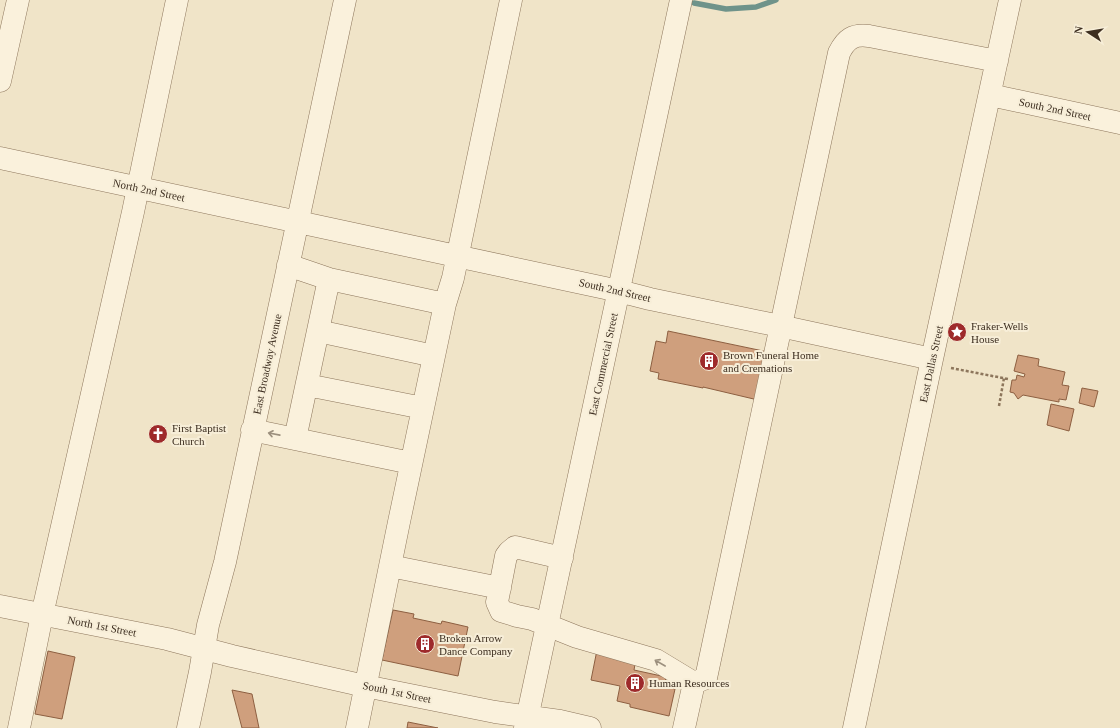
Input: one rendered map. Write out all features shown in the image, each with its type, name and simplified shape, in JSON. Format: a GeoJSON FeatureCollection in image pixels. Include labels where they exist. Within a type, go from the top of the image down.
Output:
{"type":"FeatureCollection","features":[{"type":"Feature","properties":{"kind":"street"},"geometry":{"type":"LineString","coordinates":[[0,81],[18,0]]}},
{"type":"Feature","properties":{"kind":"street"},"geometry":{"type":"LineString","coordinates":[[19,728],[42,615],[138,187],[178,0]]}},
{"type":"Feature","properties":{"kind":"street","name":"East Broadway Avenue"},"geometry":{"type":"LineString","coordinates":[[188,728],[208,625],[225,562],[345,0]]}},
{"type":"Feature","properties":{"kind":"street"},"geometry":{"type":"LineString","coordinates":[[357,728],[411,463],[445,304],[458,257],[511,0]]}},
{"type":"Feature","properties":{"kind":"street","name":"East Commercial Street"},"geometry":{"type":"LineString","coordinates":[[526,722],[681,0]]}},
{"type":"Feature","properties":{"kind":"street","name":"East Dallas Street"},"geometry":{"type":"LineString","coordinates":[[854,728],[1010,0]]}},
{"type":"Feature","properties":{"kind":"street"},"geometry":{"type":"LineString","coordinates":[[694,683],[706,678],[780,326],[839,53],[843,44],[855,36],[861,35],[997,61]]}},
{"type":"Feature","properties":{"kind":"street","name":"South 2nd Street"},"geometry":{"type":"LineString","coordinates":[[990,95],[1120,123]]}},
{"type":"Feature","properties":{"kind":"street","name":"North 2nd Street"},"geometry":{"type":"LineString","coordinates":[[0,158],[298,222]]}},
{"type":"Feature","properties":{"kind":"street","name":"South 2nd Street"},"geometry":{"type":"LineString","coordinates":[[298,222],[619,290],[650,299],[932,359]]}},
{"type":"Feature","properties":{"kind":"street"},"geometry":{"type":"LineString","coordinates":[[288,265],[329,280],[445,304]]}},
{"type":"Feature","properties":{"kind":"street"},"geometry":{"type":"LineString","coordinates":[[295,439],[329,280]]}},
{"type":"Feature","properties":{"kind":"street"},"geometry":{"type":"LineString","coordinates":[[318,331],[434,356]]}},
{"type":"Feature","properties":{"kind":"street"},"geometry":{"type":"LineString","coordinates":[[307,385],[423,408]]}},
{"type":"Feature","properties":{"kind":"street"},"geometry":{"type":"LineString","coordinates":[[252,430],[411,463]]}},
{"type":"Feature","properties":{"kind":"street"},"geometry":{"type":"LineString","coordinates":[[562,558],[515,547],[508,552],[497,602],[501,611],[532,619],[577,637],[656,660],[694,683]]}},
{"type":"Feature","properties":{"kind":"street"},"geometry":{"type":"LineString","coordinates":[[390,566],[500,588]]}},
{"type":"Feature","properties":{"kind":"street","name":"North 1st Street"},"geometry":{"type":"LineString","coordinates":[[0,606],[167,639],[204,648]]}},
{"type":"Feature","properties":{"kind":"street","name":"South 1st Street"},"geometry":{"type":"LineString","coordinates":[[204,648],[365,686],[495,712],[526,722],[560,721],[590,728]]}},
{"type":"Feature","properties":{"kind":"street"},"geometry":{"type":"LineString","coordinates":[[684,728],[694,683]]}},
{"type":"Feature","properties":{"kind":"path"},"geometry":{"type":"LineString","coordinates":[[932,359],[945,367],[1008,379]]}},
{"type":"Feature","properties":{"kind":"path"},"geometry":{"type":"LineString","coordinates":[[999,406],[1004,378]]}},
{"type":"Feature","properties":{"kind":"building","name":"Brown Funeral Home and Cremations"},"geometry":{"type":"Polygon","coordinates":[[[668,331],[768,352],[758,400],[703,387],[658,379],[659,373],[650,371],[656,341],[666,343],[668,331]]]}},
{"type":"Feature","properties":{"kind":"building"},"geometry":{"type":"Polygon","coordinates":[[[1018,355],[1039,359],[1038,366],[1065,372],[1062,385],[1069,386],[1066,400],[1059,399],[1059,402],[1023,395],[1018,399],[1014,393],[1010,392],[1012,380],[1016,380],[1017,375],[1024,377],[1025,374],[1014,371],[1018,355]]]}},
{"type":"Feature","properties":{"kind":"building"},"geometry":{"type":"Polygon","coordinates":[[[1082,388],[1098,391],[1094,407],[1079,403],[1082,388]]]}},
{"type":"Feature","properties":{"kind":"building"},"geometry":{"type":"Polygon","coordinates":[[[1051,404],[1074,409],[1069,431],[1047,425],[1051,404]]]}},
{"type":"Feature","properties":{"kind":"building","name":"Broken Arrow Dance Company"},"geometry":{"type":"Polygon","coordinates":[[[393,610],[414,614],[413,618],[441,624],[442,621],[468,627],[458,676],[382,660],[393,610]]]}},
{"type":"Feature","properties":{"kind":"building","name":"Human Resources"},"geometry":{"type":"Polygon","coordinates":[[[597,650],[636,659],[634,670],[666,677],[664,687],[675,689],[669,716],[630,707],[630,704],[617,701],[620,686],[591,680],[597,650]]]}},
{"type":"Feature","properties":{"kind":"building"},"geometry":{"type":"Polygon","coordinates":[[[48,651],[75,657],[62,719],[35,714],[48,651]]]}},
{"type":"Feature","properties":{"kind":"building"},"geometry":{"type":"Polygon","coordinates":[[[232,690],[252,694],[259,728],[242,728],[232,690]]]}},
{"type":"Feature","properties":{"kind":"building"},"geometry":{"type":"Polygon","coordinates":[[[408,722],[438,728],[407,728],[408,722]]]}},
{"type":"Feature","properties":{"kind":"waterway"},"geometry":{"type":"LineString","coordinates":[[694,3],[726,9],[756,7],[776,0]]}},
{"type":"Feature","properties":{"kind":"place","name":"Fraker-Wells House"},"geometry":{"type":"Point","coordinates":[957,332]}},
{"type":"Feature","properties":{"kind":"place","name":"Brown Funeral Home and Cremations"},"geometry":{"type":"Point","coordinates":[709,361]}},
{"type":"Feature","properties":{"kind":"place","name":"First Baptist Church"},"geometry":{"type":"Point","coordinates":[158,434]}},
{"type":"Feature","properties":{"kind":"place","name":"Broken Arrow Dance Company"},"geometry":{"type":"Point","coordinates":[425,644]}},
{"type":"Feature","properties":{"kind":"place","name":"Human Resources"},"geometry":{"type":"Point","coordinates":[635,683]}}]}
